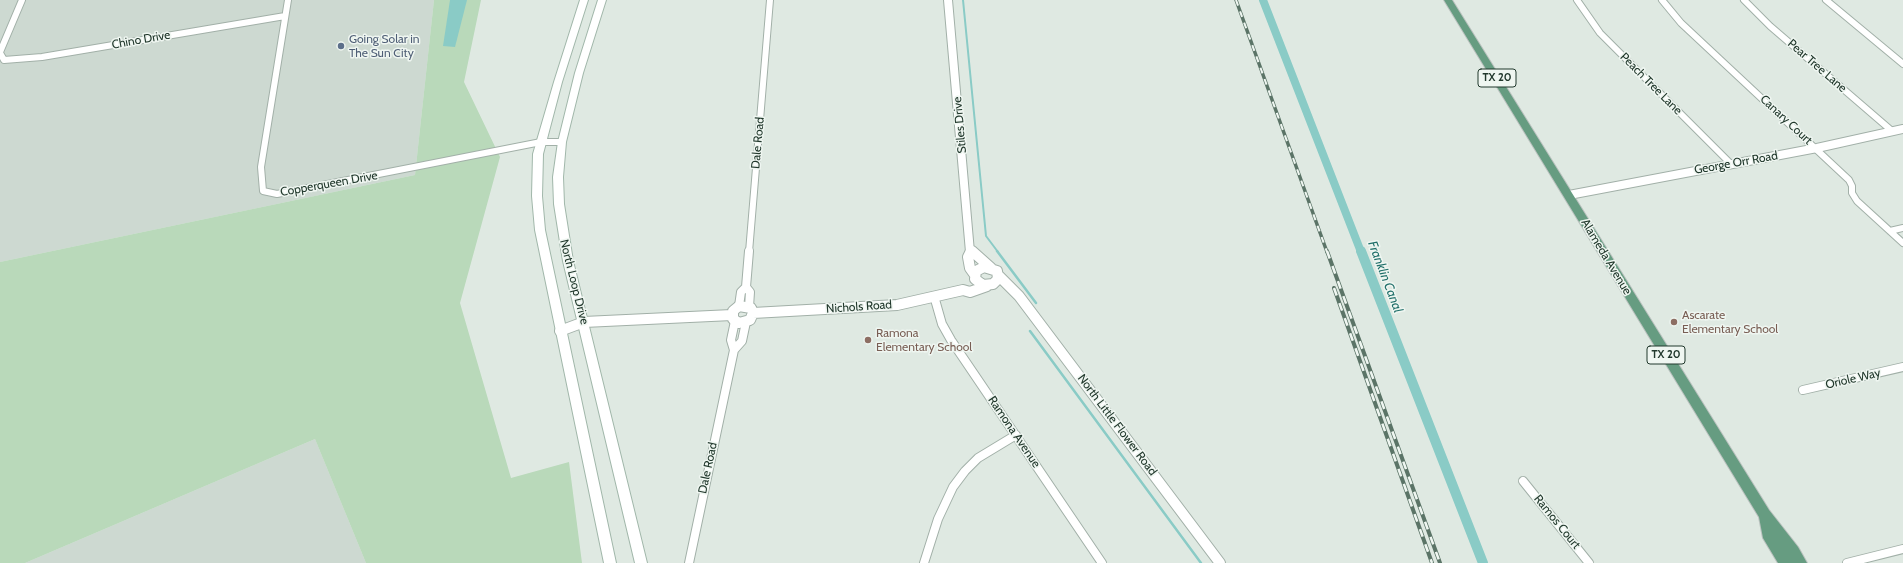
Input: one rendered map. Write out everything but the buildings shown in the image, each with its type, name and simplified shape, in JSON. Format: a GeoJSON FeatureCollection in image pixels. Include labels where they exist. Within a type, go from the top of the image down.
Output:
{"type":"FeatureCollection","features":[{"type":"Feature","properties":{"kind":"main road","name":"North Loop Drive"},"geometry":{"type":"LineString","coordinates":[[584,0],[538,154],[537,175],[540,230],[560,331],[610,563]]}},
{"type":"Feature","properties":{"kind":"main road","name":"North Loop Drive"},"geometry":{"type":"LineString","coordinates":[[602,0],[580,73],[562,142],[558,177],[562,231],[568,261],[584,322],[641,563]]}},
{"type":"Feature","properties":{"kind":"main road","name":"Alameda Avenue"},"geometry":{"type":"LineString","coordinates":[[1448,0],[1764,514],[1793,551],[1800,563]]}},
{"type":"Feature","properties":{"kind":"main road","name":"Alameda Avenue"},"geometry":{"type":"LineString","coordinates":[[1764,514],[1770,538],[1786,563]]}},
{"type":"Feature","properties":{"kind":"street","name":"Chino Drive"},"geometry":{"type":"LineString","coordinates":[[22,0],[0,53],[4,60],[42,57],[285,16]]}},
{"type":"Feature","properties":{"kind":"street","name":"Copperqueen Drive"},"geometry":{"type":"LineString","coordinates":[[288,0],[261,167],[263,191],[277,194],[327,186],[542,142],[562,142]]}},
{"type":"Feature","properties":{"kind":"street","name":"Dale Road"},"geometry":{"type":"LineString","coordinates":[[747,309],[750,292],[746,287],[770,0]]}},
{"type":"Feature","properties":{"kind":"street","name":"Stiles Drive"},"geometry":{"type":"LineString","coordinates":[[948,0],[971,250],[968,257],[969,264],[975,277]]}},
{"type":"Feature","properties":{"kind":"street","name":"Peach Tree Lane"},"geometry":{"type":"LineString","coordinates":[[1577,0],[1600,33],[1731,164]]}},
{"type":"Feature","properties":{"kind":"street","name":"Canary Court"},"geometry":{"type":"LineString","coordinates":[[1662,0],[1681,23],[1817,148],[1849,180],[1852,186],[1852,193],[1857,201],[1903,243]]}},
{"type":"Feature","properties":{"kind":"street","name":"Pear Tree Lane"},"geometry":{"type":"LineString","coordinates":[[1744,0],[1770,26],[1892,131]]}},
{"type":"Feature","properties":{"kind":"street"},"geometry":{"type":"LineString","coordinates":[[1826,0],[1903,64]]}},
{"type":"Feature","properties":{"kind":"street","name":"George Orr Road"},"geometry":{"type":"LineString","coordinates":[[1569,195],[1817,148],[1903,129]]}},
{"type":"Feature","properties":{"kind":"street"},"geometry":{"type":"LineString","coordinates":[[1890,231],[1903,228]]}},
{"type":"Feature","properties":{"kind":"street"},"geometry":{"type":"LineString","coordinates":[[971,250],[997,272],[998,275],[996,282],[988,286]]}},
{"type":"Feature","properties":{"kind":"street"},"geometry":{"type":"LineString","coordinates":[[963,290],[975,277],[980,268],[991,268]]}},
{"type":"Feature","properties":{"kind":"street","name":"North Little Flower Road"},"geometry":{"type":"LineString","coordinates":[[998,275],[1011,290],[1019,296],[1220,563]]}},
{"type":"Feature","properties":{"kind":"street"},"geometry":{"type":"LineString","coordinates":[[975,277],[980,284],[1011,290]]}},
{"type":"Feature","properties":{"kind":"street","name":"Nichols Road"},"geometry":{"type":"LineString","coordinates":[[747,309],[896,305],[963,290],[970,292],[988,286]]}},
{"type":"Feature","properties":{"kind":"street","name":"Ramona Avenue"},"geometry":{"type":"LineString","coordinates":[[934,296],[942,324],[951,340],[1102,563]]}},
{"type":"Feature","properties":{"kind":"street"},"geometry":{"type":"LineString","coordinates":[[560,331],[584,322],[734,318],[746,322],[753,317],[747,309],[733,311],[734,318]]}},
{"type":"Feature","properties":{"kind":"street","name":"Dale Road"},"geometry":{"type":"LineString","coordinates":[[734,318],[731,340],[734,350]]}},
{"type":"Feature","properties":{"kind":"street","name":"Dale Road"},"geometry":{"type":"LineString","coordinates":[[689,563],[704,482],[734,350],[742,341],[746,322]]}},
{"type":"Feature","properties":{"kind":"street","name":"Oriole Way"},"geometry":{"type":"LineString","coordinates":[[1803,390],[1903,367]]}},
{"type":"Feature","properties":{"kind":"street"},"geometry":{"type":"LineString","coordinates":[[924,563],[938,519],[953,487],[965,470],[978,458],[1016,435]]}},
{"type":"Feature","properties":{"kind":"street","name":"Ramos Court"},"geometry":{"type":"LineString","coordinates":[[1523,481],[1589,563]]}},
{"type":"Feature","properties":{"kind":"street"},"geometry":{"type":"LineString","coordinates":[[1847,563],[1903,549]]}},
{"type":"Feature","properties":{"kind":"shaded area"},"geometry":{"type":"Polygon","coordinates":[[[0,0],[434,0],[415,175],[0,262],[0,0]]]}},
{"type":"Feature","properties":{"kind":"shaded area"},"geometry":{"type":"Polygon","coordinates":[[[315,439],[366,563],[25,563],[315,439]]]}},
{"type":"Feature","properties":{"kind":"green space"},"geometry":{"type":"Polygon","coordinates":[[[434,0],[481,0],[464,82],[500,157],[460,303],[511,478],[569,462],[582,563],[366,563],[315,439],[25,563],[0,563],[0,262],[415,175],[434,0]]]}},
{"type":"Feature","properties":{"kind":"water"},"geometry":{"type":"Polygon","coordinates":[[[450,0],[467,0],[455,47],[443,46],[450,0]]]}},
{"type":"Feature","properties":{"kind":"waterway"},"geometry":{"type":"LineString","coordinates":[[963,0],[986,236],[998,252]]}},
{"type":"Feature","properties":{"kind":"waterway","name":"Franklin Canal"},"geometry":{"type":"LineString","coordinates":[[1263,0],[1361,252]]}},
{"type":"Feature","properties":{"kind":"waterway"},"geometry":{"type":"LineString","coordinates":[[997,251],[1036,303]]}},
{"type":"Feature","properties":{"kind":"waterway","name":"Franklin Canal"},"geometry":{"type":"LineString","coordinates":[[1361,251],[1483,563]]}},
{"type":"Feature","properties":{"kind":"waterway"},"geometry":{"type":"LineString","coordinates":[[1030,331],[1201,563]]}},
{"type":"Feature","properties":{"kind":"railway"},"geometry":{"type":"LineString","coordinates":[[1236,0],[1327,252]]}},
{"type":"Feature","properties":{"kind":"railway"},"geometry":{"type":"LineString","coordinates":[[1327,251],[1440,563]]}},
{"type":"Feature","properties":{"kind":"railway"},"geometry":{"type":"LineString","coordinates":[[1334,288],[1432,563]]}},
{"type":"Feature","properties":{"kind":"place","name":"Going Solar in The Sun City"},"geometry":{"type":"Point","coordinates":[341,46]}},
{"type":"Feature","properties":{"kind":"place","name":"Ascarate Elementary School"},"geometry":{"type":"Point","coordinates":[1674,322]}},
{"type":"Feature","properties":{"kind":"place","name":"Ramona Elementary School"},"geometry":{"type":"Point","coordinates":[868,340]}}]}
